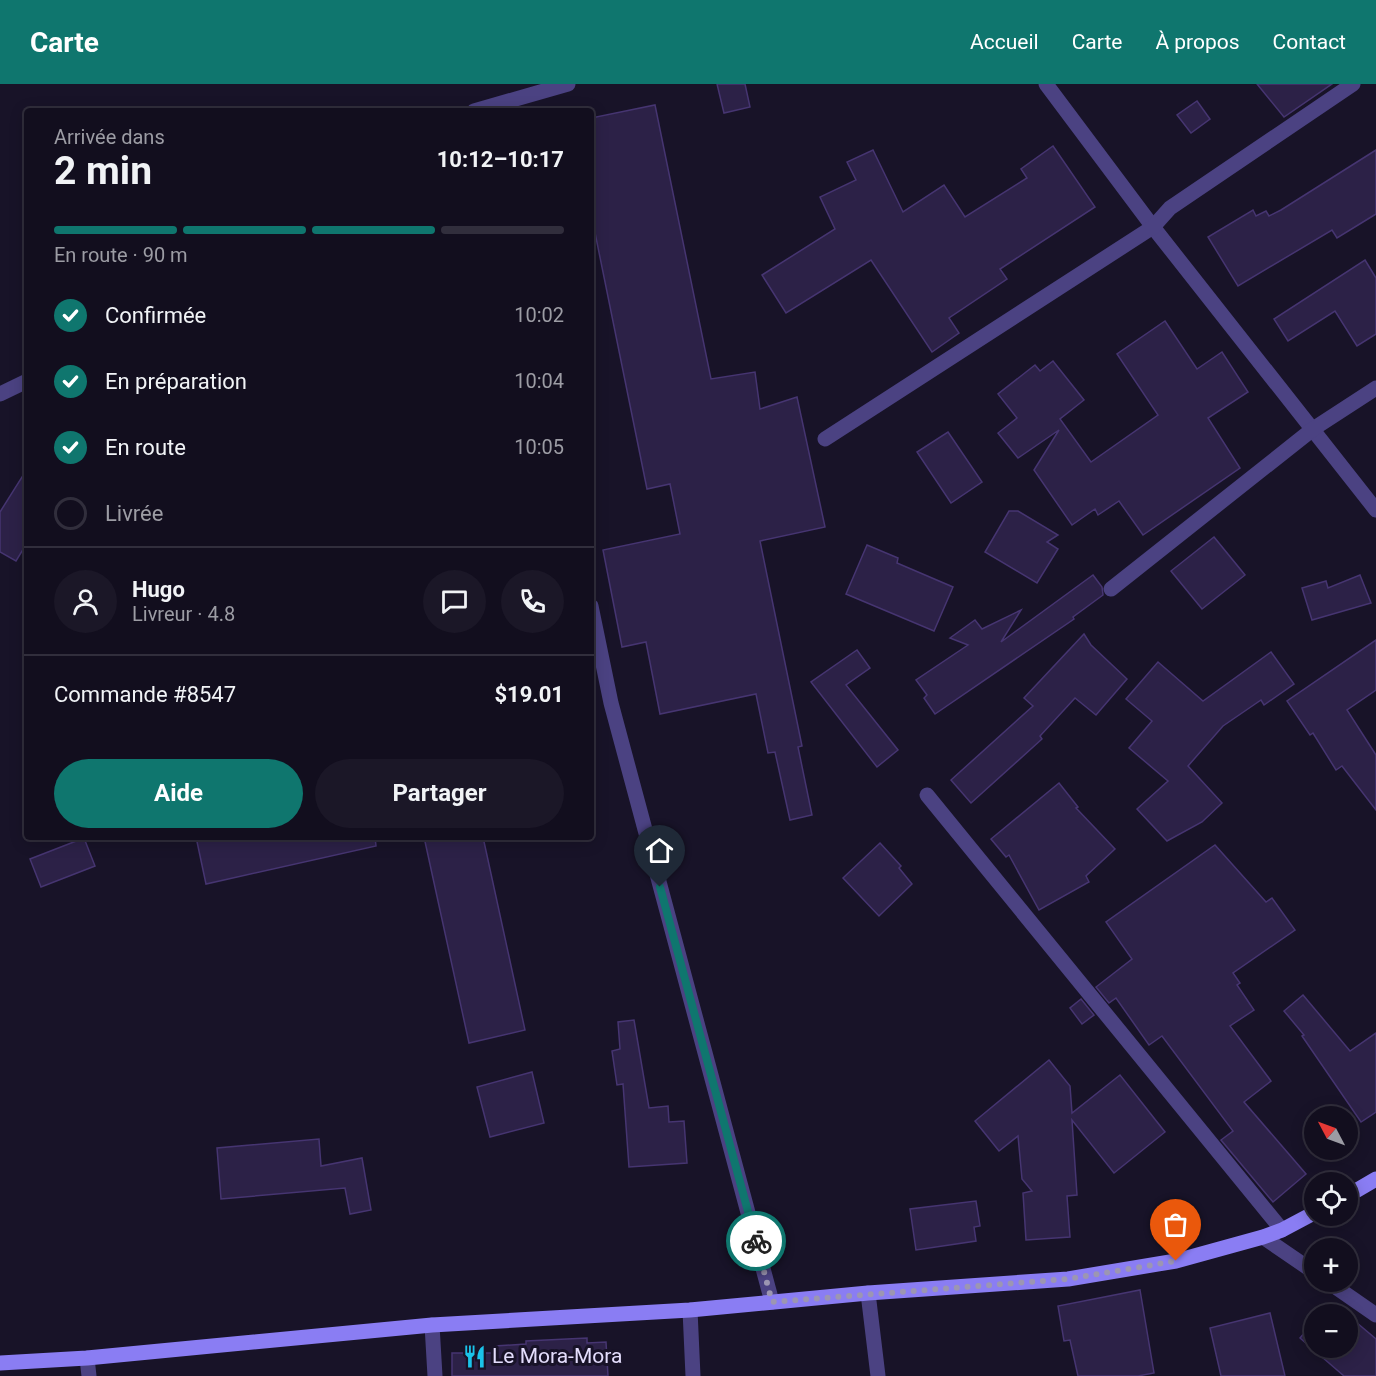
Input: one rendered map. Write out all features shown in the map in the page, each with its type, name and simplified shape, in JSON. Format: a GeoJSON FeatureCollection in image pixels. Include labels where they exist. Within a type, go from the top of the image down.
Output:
{"type":"FeatureCollection","features":[{"type":"Feature","properties":{"kind":"main road"},"geometry":{"type":"LineString","coordinates":[[1358,1190],[1376,1179]]}},
{"type":"Feature","properties":{"kind":"main road"},"geometry":{"type":"LineString","coordinates":[[0,1363],[87,1358],[432,1326],[690,1310],[868,1293],[1068,1279],[1176,1261],[1263,1237],[1304,1218]]}},
{"type":"Feature","properties":{"kind":"street"},"geometry":{"type":"LineString","coordinates":[[490,108],[568,84]]}},
{"type":"Feature","properties":{"kind":"street"},"geometry":{"type":"LineString","coordinates":[[1046,84],[1153,227],[1376,510]]}},
{"type":"Feature","properties":{"kind":"street"},"geometry":{"type":"LineString","coordinates":[[825,439],[1153,227],[1170,208],[1353,84]]}},
{"type":"Feature","properties":{"kind":"street"},"geometry":{"type":"LineString","coordinates":[[0,394],[24,382]]}},
{"type":"Feature","properties":{"kind":"street"},"geometry":{"type":"LineString","coordinates":[[1111,589],[1313,429],[1376,388]]}},
{"type":"Feature","properties":{"kind":"street"},"geometry":{"type":"LineString","coordinates":[[594,621],[611,703],[772,1302]]}},
{"type":"Feature","properties":{"kind":"street"},"geometry":{"type":"LineString","coordinates":[[927,795],[1282,1230]]}},
{"type":"Feature","properties":{"kind":"street"},"geometry":{"type":"LineString","coordinates":[[1263,1237],[1304,1265]]}},
{"type":"Feature","properties":{"kind":"street"},"geometry":{"type":"LineString","coordinates":[[1343,1292],[1376,1315]]}},
{"type":"Feature","properties":{"kind":"street"},"geometry":{"type":"LineString","coordinates":[[868,1293],[878,1376]]}},
{"type":"Feature","properties":{"kind":"street"},"geometry":{"type":"LineString","coordinates":[[690,1310],[693,1376]]}},
{"type":"Feature","properties":{"kind":"street"},"geometry":{"type":"LineString","coordinates":[[432,1326],[435,1376]]}},
{"type":"Feature","properties":{"kind":"street"},"geometry":{"type":"LineString","coordinates":[[87,1358],[89,1376]]}},
{"type":"Feature","properties":{"kind":"building"},"geometry":{"type":"Polygon","coordinates":[[[717,84],[745,84],[750,107],[724,113],[717,84]]]}},
{"type":"Feature","properties":{"kind":"building"},"geometry":{"type":"Polygon","coordinates":[[[1257,84],[1332,84],[1284,117],[1257,84]]]}},
{"type":"Feature","properties":{"kind":"building"},"geometry":{"type":"Polygon","coordinates":[[[1197,101],[1210,119],[1191,133],[1177,115],[1197,101]]]}},
{"type":"Feature","properties":{"kind":"building"},"geometry":{"type":"Polygon","coordinates":[[[655,105],[711,379],[755,372],[760,409],[797,397],[825,527],[760,541],[802,746],[798,747],[812,815],[790,820],[775,752],[768,753],[756,694],[660,714],[646,642],[622,647],[603,550],[680,534],[670,484],[647,489],[594,228],[594,117],[655,105]]]}},
{"type":"Feature","properties":{"kind":"building"},"geometry":{"type":"Polygon","coordinates":[[[1053,146],[1095,207],[1000,269],[1007,279],[949,318],[959,333],[932,352],[871,260],[786,313],[762,275],[835,229],[820,197],[856,180],[847,162],[873,150],[903,212],[944,185],[965,217],[1027,178],[1021,169],[1053,146]]]}},
{"type":"Feature","properties":{"kind":"building"},"geometry":{"type":"Polygon","coordinates":[[[1376,150],[1376,214],[1337,238],[1332,230],[1238,286],[1208,237],[1253,210],[1256,216],[1266,211],[1269,216],[1281,210],[1376,150]]]}},
{"type":"Feature","properties":{"kind":"building"},"geometry":{"type":"Polygon","coordinates":[[[1365,260],[1376,278],[1376,334],[1357,346],[1335,311],[1288,341],[1274,319],[1365,260]]]}},
{"type":"Feature","properties":{"kind":"building"},"geometry":{"type":"Polygon","coordinates":[[[1165,321],[1197,369],[1222,352],[1248,392],[1208,418],[1240,468],[1143,535],[1119,501],[1098,515],[1095,509],[1072,525],[1034,470],[1059,430],[1018,458],[998,433],[1017,418],[998,394],[1035,365],[1040,371],[1053,361],[1084,400],[1060,419],[1091,462],[1158,415],[1117,354],[1165,321]]]}},
{"type":"Feature","properties":{"kind":"building"},"geometry":{"type":"Polygon","coordinates":[[[948,432],[982,482],[951,503],[917,452],[948,432]]]}},
{"type":"Feature","properties":{"kind":"building"},"geometry":{"type":"Polygon","coordinates":[[[24,474],[24,548],[16,561],[0,552],[0,512],[24,474]]]}},
{"type":"Feature","properties":{"kind":"building"},"geometry":{"type":"Polygon","coordinates":[[[1009,511],[1018,511],[1058,535],[1047,542],[1058,549],[1037,583],[985,552],[1009,511]]]}},
{"type":"Feature","properties":{"kind":"building"},"geometry":{"type":"Polygon","coordinates":[[[1214,537],[1245,575],[1202,609],[1171,571],[1214,537]]]}},
{"type":"Feature","properties":{"kind":"building"},"geometry":{"type":"Polygon","coordinates":[[[867,545],[898,558],[897,563],[953,587],[934,631],[846,594],[867,545]]]}},
{"type":"Feature","properties":{"kind":"building"},"geometry":{"type":"Polygon","coordinates":[[[1093,575],[1102,587],[1103,595],[1073,617],[1074,619],[935,714],[924,698],[927,695],[916,680],[968,645],[950,638],[975,620],[982,629],[1021,610],[1001,642],[1093,575]]]}},
{"type":"Feature","properties":{"kind":"building"},"geometry":{"type":"Polygon","coordinates":[[[1360,575],[1371,603],[1312,620],[1302,588],[1326,581],[1328,588],[1360,575]]]}},
{"type":"Feature","properties":{"kind":"building"},"geometry":{"type":"Polygon","coordinates":[[[1084,634],[1091,645],[1127,679],[1096,715],[1075,698],[1040,736],[1042,739],[971,803],[951,780],[1033,706],[1024,698],[1084,634]]]}},
{"type":"Feature","properties":{"kind":"building"},"geometry":{"type":"Polygon","coordinates":[[[1376,640],[1376,690],[1347,710],[1376,755],[1376,810],[1342,766],[1336,770],[1313,733],[1310,735],[1287,701],[1376,640]]]}},
{"type":"Feature","properties":{"kind":"building"},"geometry":{"type":"Polygon","coordinates":[[[857,650],[870,668],[846,685],[898,750],[877,767],[811,682],[857,650]]]}},
{"type":"Feature","properties":{"kind":"building"},"geometry":{"type":"Polygon","coordinates":[[[1271,652],[1294,684],[1264,705],[1261,700],[1223,726],[1188,766],[1222,803],[1202,822],[1167,841],[1137,809],[1168,781],[1129,748],[1152,721],[1126,699],[1158,662],[1203,701],[1271,652]]]}},
{"type":"Feature","properties":{"kind":"building"},"geometry":{"type":"Polygon","coordinates":[[[1059,783],[1078,807],[1076,808],[1115,849],[1086,876],[1089,882],[1039,910],[1009,855],[1006,857],[991,839],[1059,783]]]}},
{"type":"Feature","properties":{"kind":"building"},"geometry":{"type":"Polygon","coordinates":[[[79,840],[85,840],[95,866],[41,887],[30,859],[79,840]]]}},
{"type":"Feature","properties":{"kind":"building"},"geometry":{"type":"Polygon","coordinates":[[[197,840],[375,840],[376,846],[206,884],[197,840]]]}},
{"type":"Feature","properties":{"kind":"building"},"geometry":{"type":"Polygon","coordinates":[[[425,840],[484,840],[525,1030],[469,1043],[425,840]]]}},
{"type":"Feature","properties":{"kind":"building"},"geometry":{"type":"Polygon","coordinates":[[[880,843],[901,866],[899,868],[912,884],[879,916],[843,878],[880,843]]]}},
{"type":"Feature","properties":{"kind":"building"},"geometry":{"type":"Polygon","coordinates":[[[1215,845],[1266,902],[1272,898],[1295,930],[1233,973],[1240,983],[1237,985],[1254,1010],[1230,1026],[1271,1081],[1244,1102],[1304,1172],[1304,1176],[1273,1202],[1221,1140],[1233,1131],[1162,1036],[1149,1045],[1116,998],[1109,1003],[1096,987],[1132,959],[1106,922],[1215,845]]]}},
{"type":"Feature","properties":{"kind":"building"},"geometry":{"type":"Polygon","coordinates":[[[1303,995],[1350,1051],[1376,1033],[1376,1112],[1361,1122],[1358,1118],[1358,1106],[1350,1106],[1302,1036],[1304,1035],[1284,1011],[1303,995]]]}},
{"type":"Feature","properties":{"kind":"building"},"geometry":{"type":"Polygon","coordinates":[[[1081,999],[1094,1015],[1082,1024],[1070,1008],[1081,999]]]}},
{"type":"Feature","properties":{"kind":"building"},"geometry":{"type":"Polygon","coordinates":[[[634,1020],[649,1108],[668,1106],[669,1122],[684,1121],[687,1163],[629,1167],[623,1084],[617,1085],[612,1051],[620,1049],[618,1022],[634,1020]]]}},
{"type":"Feature","properties":{"kind":"building"},"geometry":{"type":"Polygon","coordinates":[[[1049,1060],[1070,1086],[1072,1113],[1120,1075],[1165,1132],[1114,1173],[1072,1120],[1077,1195],[1067,1196],[1070,1237],[1026,1240],[1023,1193],[1032,1191],[1022,1179],[1018,1136],[999,1151],[975,1121],[1049,1060]]]}},
{"type":"Feature","properties":{"kind":"building"},"geometry":{"type":"Polygon","coordinates":[[[532,1072],[544,1123],[490,1137],[477,1087],[532,1072]]]}},
{"type":"Feature","properties":{"kind":"building"},"geometry":{"type":"Polygon","coordinates":[[[319,1139],[321,1166],[362,1158],[371,1210],[350,1214],[345,1188],[221,1199],[217,1148],[319,1139]]]}},
{"type":"Feature","properties":{"kind":"building"},"geometry":{"type":"Polygon","coordinates":[[[976,1201],[980,1226],[974,1227],[976,1241],[916,1250],[910,1209],[976,1201]]]}},
{"type":"Feature","properties":{"kind":"building"},"geometry":{"type":"Polygon","coordinates":[[[1140,1290],[1154,1373],[1138,1376],[1078,1376],[1070,1340],[1064,1341],[1058,1306],[1140,1290]]]}},
{"type":"Feature","properties":{"kind":"building"},"geometry":{"type":"Polygon","coordinates":[[[1270,1313],[1285,1376],[1221,1376],[1210,1328],[1270,1313]]]}},
{"type":"Feature","properties":{"kind":"building"},"geometry":{"type":"Polygon","coordinates":[[[1358,1324],[1376,1339],[1376,1376],[1344,1376],[1323,1358],[1358,1358],[1358,1324]]]}},
{"type":"Feature","properties":{"kind":"building"},"geometry":{"type":"Polygon","coordinates":[[[587,1338],[587,1343],[606,1342],[608,1376],[452,1376],[452,1353],[495,1353],[495,1346],[526,1344],[526,1341],[587,1338]]]}},
{"type":"Feature","properties":{"kind":"way so far"},"geometry":{"type":"LineString","coordinates":[[756,1241],[772,1302],[1068,1279],[1176,1261]]}},
{"type":"Feature","properties":{"kind":"place","name":"Le Mora-Mora"},"geometry":{"type":"Point","coordinates":[474,1356]}},
{"type":"Feature","properties":{"kind":"route"},"geometry":{"type":"LineString","coordinates":[[660,887],[756,1241]]}}]}
